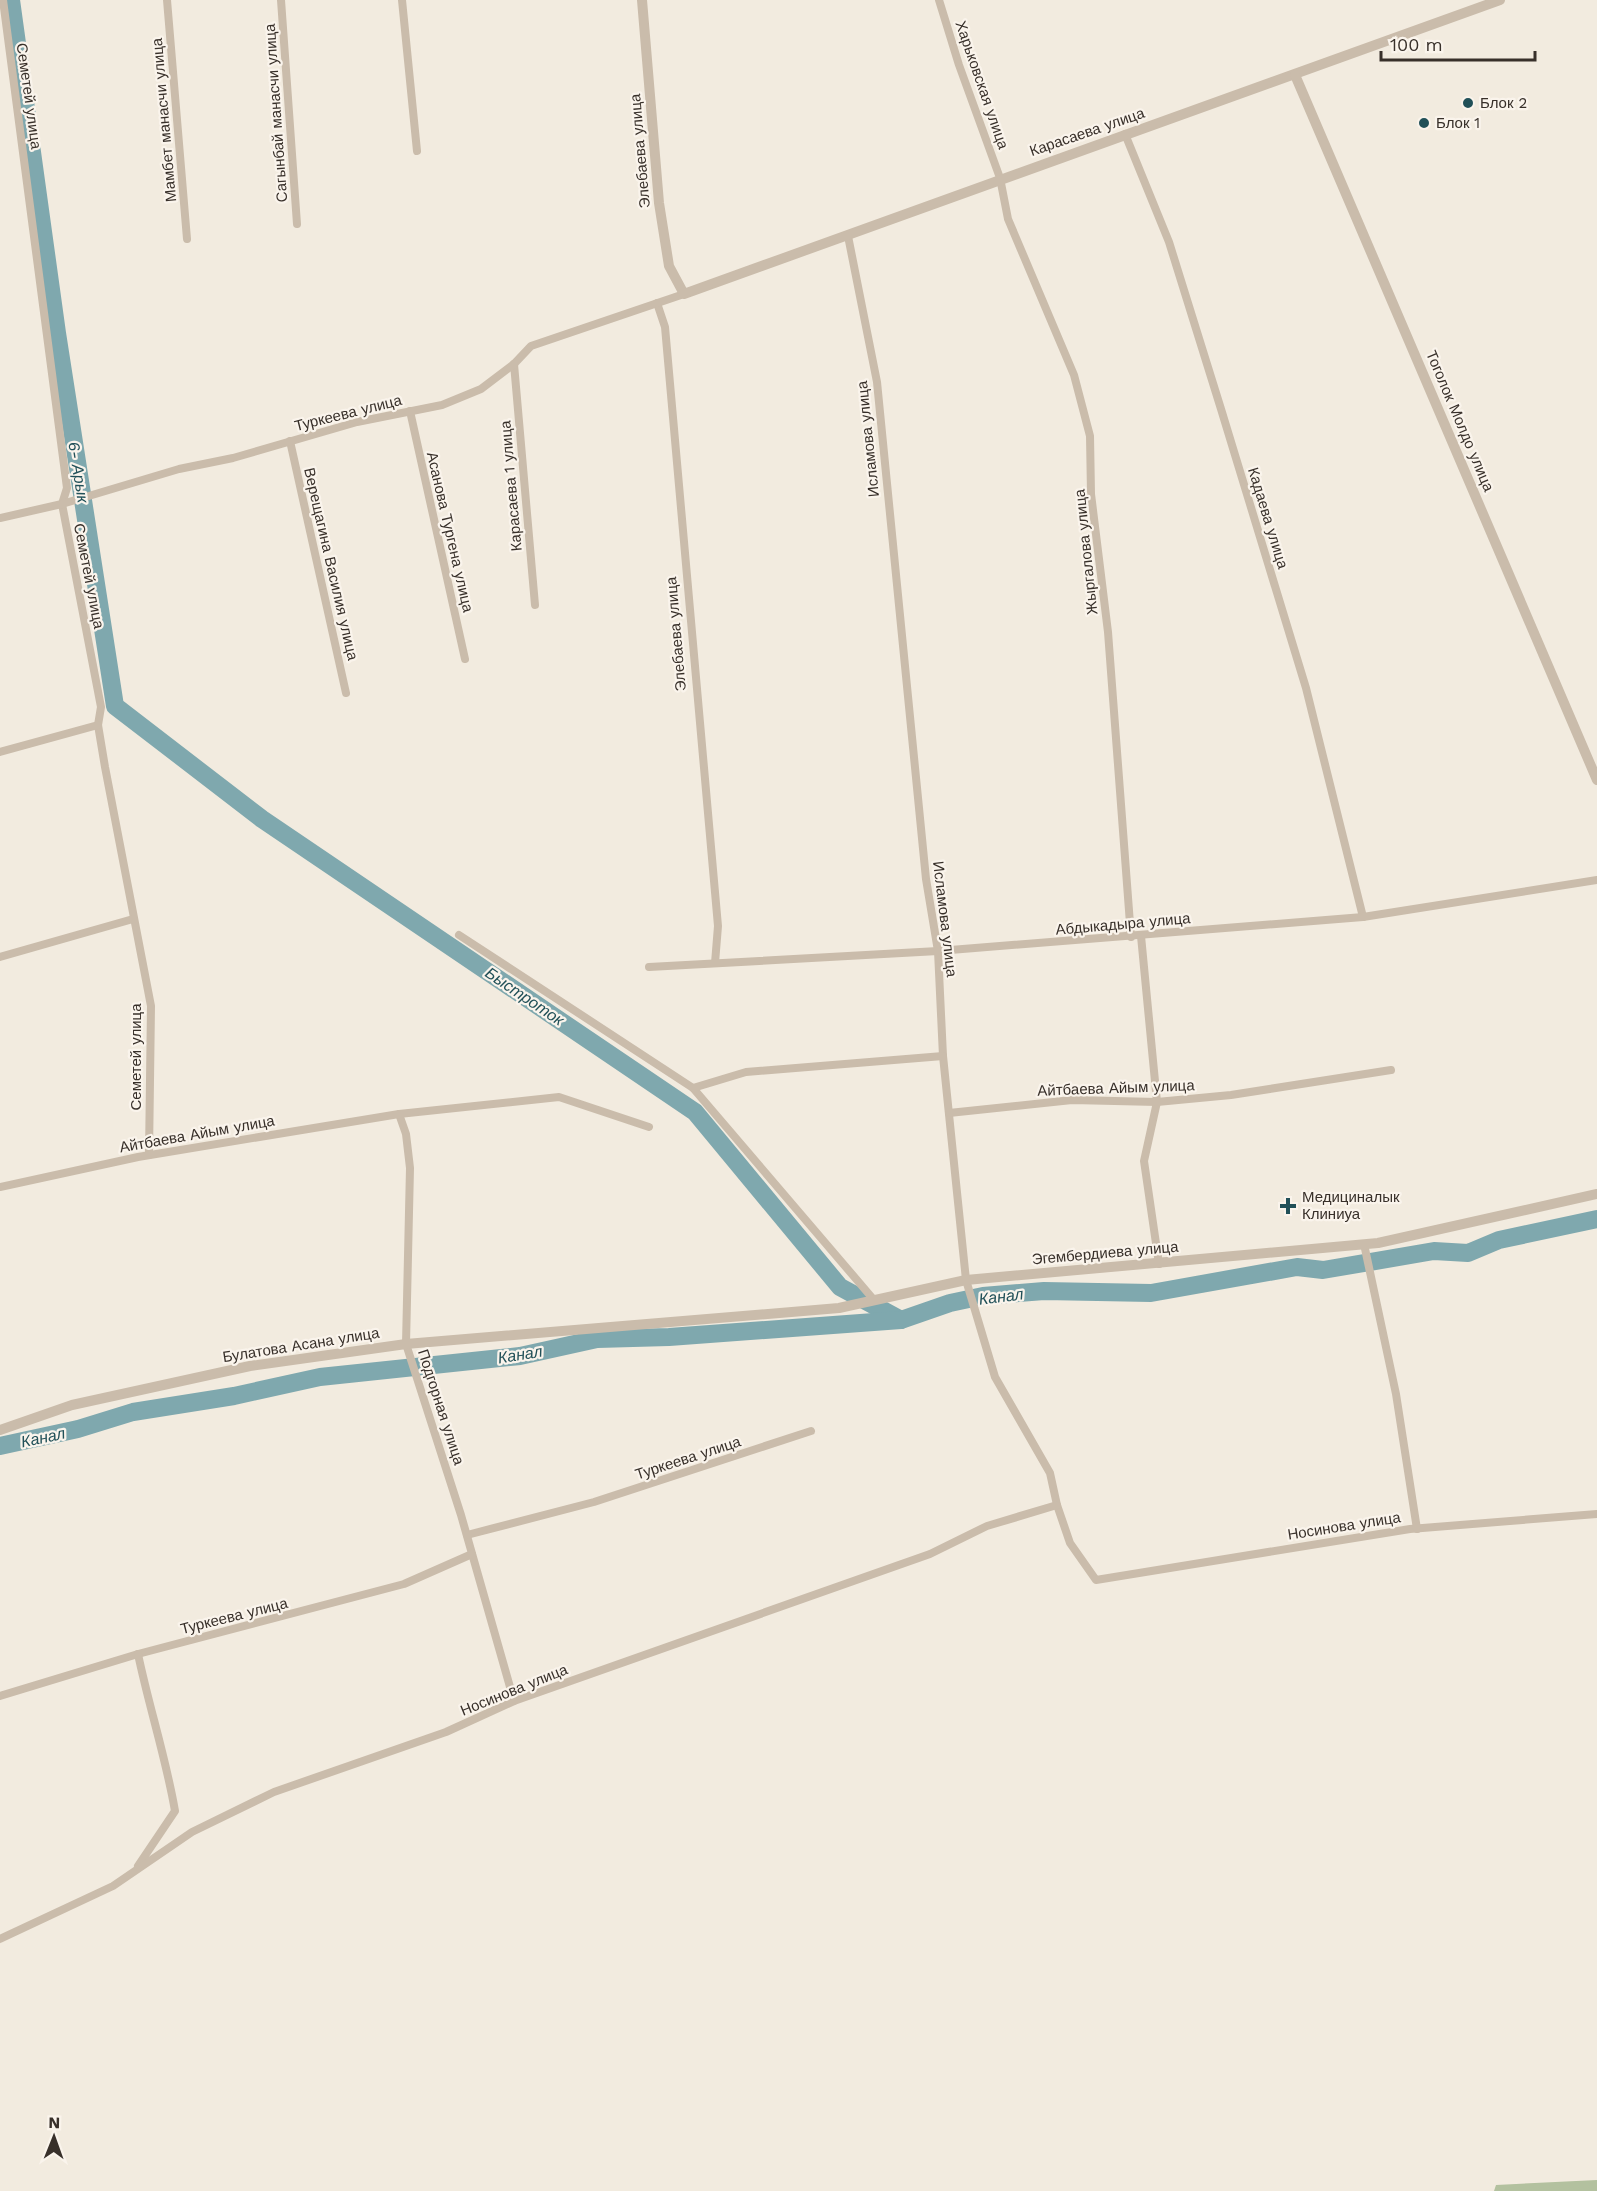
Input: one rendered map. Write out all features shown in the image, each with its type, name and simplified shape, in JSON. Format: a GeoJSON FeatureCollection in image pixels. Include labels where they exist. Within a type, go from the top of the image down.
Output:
{"type":"FeatureCollection","features":[{"type":"Feature","properties":{"kind":"street","name":"Семетей улица"},"geometry":{"type":"LineString","coordinates":[[3,0],[68,488],[62,504],[101,707],[99,725],[133,919],[151,1006],[149,1155]]}},
{"type":"Feature","properties":{"kind":"street","name":"Мамбет манасчи улица"},"geometry":{"type":"LineString","coordinates":[[167,0],[187,239]]}},
{"type":"Feature","properties":{"kind":"street","name":"Сагынбай манасчи улица"},"geometry":{"type":"LineString","coordinates":[[281,0],[297,224]]}},
{"type":"Feature","properties":{"kind":"street"},"geometry":{"type":"LineString","coordinates":[[402,0],[417,151]]}},
{"type":"Feature","properties":{"kind":"street","name":"Элебаева улица"},"geometry":{"type":"LineString","coordinates":[[642,0],[659,203],[669,266],[684,294]]}},
{"type":"Feature","properties":{"kind":"street","name":"Харьковская улица"},"geometry":{"type":"LineString","coordinates":[[939,0],[959,65],[1000,178]]}},
{"type":"Feature","properties":{"kind":"street","name":"Карасаева улица"},"geometry":{"type":"LineString","coordinates":[[684,294],[848,236],[1000,178],[1295,75],[1500,0]]}},
{"type":"Feature","properties":{"kind":"street","name":"Тоголок Молдо улица"},"geometry":{"type":"LineString","coordinates":[[1295,75],[1597,780]]}},
{"type":"Feature","properties":{"kind":"street","name":"Кадаева улица"},"geometry":{"type":"LineString","coordinates":[[1125,134],[1169,242],[1306,688],[1363,916]]}},
{"type":"Feature","properties":{"kind":"street","name":"Жыргалова улица"},"geometry":{"type":"LineString","coordinates":[[1000,178],[1008,219],[1074,375],[1090,435],[1091,494],[1108,632],[1136,937],[1157,1102],[1144,1161],[1160,1264]]}},
{"type":"Feature","properties":{"kind":"street","name":"Исламова улица"},"geometry":{"type":"LineString","coordinates":[[848,236],[877,382],[926,879],[938,951],[943,1056],[966,1280],[994,1377],[1050,1473],[1057,1505],[1070,1543],[1096,1580]]}},
{"type":"Feature","properties":{"kind":"street","name":"Туркеева улица"},"geometry":{"type":"LineString","coordinates":[[0,518],[62,504],[179,469],[232,458],[357,422],[442,405],[481,389],[514,364],[531,346],[684,294]]}},
{"type":"Feature","properties":{"kind":"street","name":"Элебаева улица"},"geometry":{"type":"LineString","coordinates":[[657,303],[665,327],[718,926],[715,963]]}},
{"type":"Feature","properties":{"kind":"street","name":"Карасаева 1 улица"},"geometry":{"type":"LineString","coordinates":[[514,364],[535,605]]}},
{"type":"Feature","properties":{"kind":"street","name":"Асанова Тургена улица"},"geometry":{"type":"LineString","coordinates":[[410,411],[465,659]]}},
{"type":"Feature","properties":{"kind":"street","name":"Верещагина Василия улица"},"geometry":{"type":"LineString","coordinates":[[290,441],[346,693]]}},
{"type":"Feature","properties":{"kind":"street"},"geometry":{"type":"LineString","coordinates":[[0,752],[99,725]]}},
{"type":"Feature","properties":{"kind":"street","name":"Абдыкадыра улица"},"geometry":{"type":"LineString","coordinates":[[649,967],[1136,937],[1363,916],[1597,880]]}},
{"type":"Feature","properties":{"kind":"street"},"geometry":{"type":"LineString","coordinates":[[0,957],[133,919]]}},
{"type":"Feature","properties":{"kind":"street"},"geometry":{"type":"LineString","coordinates":[[459,935],[693,1088],[874,1300]]}},
{"type":"Feature","properties":{"kind":"street"},"geometry":{"type":"LineString","coordinates":[[693,1088],[746,1072],[943,1056]]}},
{"type":"Feature","properties":{"kind":"street","name":"Айтбаева Айым улица"},"geometry":{"type":"LineString","coordinates":[[949,1113],[1072,1100],[1157,1102],[1231,1095],[1391,1070]]}},
{"type":"Feature","properties":{"kind":"street","name":"Айтбаева Айым улица"},"geometry":{"type":"LineString","coordinates":[[0,1187],[149,1155],[399,1114],[559,1097],[650,1127]]}},
{"type":"Feature","properties":{"kind":"street","name":"Подгорная улица"},"geometry":{"type":"LineString","coordinates":[[399,1114],[406,1134],[410,1168],[406,1344],[467,1534],[514,1701]]}},
{"type":"Feature","properties":{"kind":"street","name":"Эгембердиева улица"},"geometry":{"type":"LineString","coordinates":[[612,1325],[839,1308],[966,1280],[1364,1244],[1597,1194]]}},
{"type":"Feature","properties":{"kind":"street"},"geometry":{"type":"LineString","coordinates":[[1364,1244],[1396,1394],[1417,1529]]}},
{"type":"Feature","properties":{"kind":"street","name":"Булатова Асана улица"},"geometry":{"type":"LineString","coordinates":[[0,1430],[72,1406],[250,1366],[406,1344],[612,1325]]}},
{"type":"Feature","properties":{"kind":"street","name":"Туркеева улица"},"geometry":{"type":"LineString","coordinates":[[467,1534],[594,1502],[811,1431]]}},
{"type":"Feature","properties":{"kind":"street","name":"Носинова улица"},"geometry":{"type":"LineString","coordinates":[[0,1939],[113,1886],[192,1832],[274,1792],[446,1732],[514,1701],[930,1554],[987,1526],[1057,1505]]}},
{"type":"Feature","properties":{"kind":"street","name":"Носинова улица"},"geometry":{"type":"LineString","coordinates":[[1096,1580],[1417,1529],[1597,1514]]}},
{"type":"Feature","properties":{"kind":"street","name":"Туркеева улица"},"geometry":{"type":"LineString","coordinates":[[0,1696],[138,1654],[404,1584],[472,1554]]}},
{"type":"Feature","properties":{"kind":"street"},"geometry":{"type":"LineString","coordinates":[[136,1870],[175,1811],[168,1771],[149,1706],[138,1654]]}},
{"type":"Feature","properties":{"kind":"green space"},"geometry":{"type":"Polygon","coordinates":[[[1597,2180],[1597,2191],[1494,2191],[1496,2185],[1597,2180]]]}},
{"type":"Feature","properties":{"kind":"waterway","name":"Быстроток"},"geometry":{"type":"LineString","coordinates":[[11,0],[57,333],[115,706],[262,819],[695,1112],[840,1287],[901,1320]]}},
{"type":"Feature","properties":{"kind":"waterway","name":"Канал"},"geometry":{"type":"LineString","coordinates":[[0,1446],[78,1429],[133,1412],[234,1396],[320,1377],[520,1356],[597,1339],[669,1337],[901,1320],[950,1303],[983,1296],[1044,1291],[1151,1293],[1297,1267],[1323,1270],[1434,1251],[1468,1253],[1499,1240],[1597,1219]]}},
{"type":"Feature","properties":{"kind":"place","name":"Блок 2"},"geometry":{"type":"Point","coordinates":[1468,103]}},
{"type":"Feature","properties":{"kind":"place","name":"Блок 1"},"geometry":{"type":"Point","coordinates":[1424,123]}},
{"type":"Feature","properties":{"kind":"place","name":"Медициналык Клиниуа"},"geometry":{"type":"Point","coordinates":[1288,1206]}},
{"type":"Feature","properties":{"kind":"water label","name":"6- Арык"},"geometry":{"type":"Point","coordinates":[79,472]}}]}
